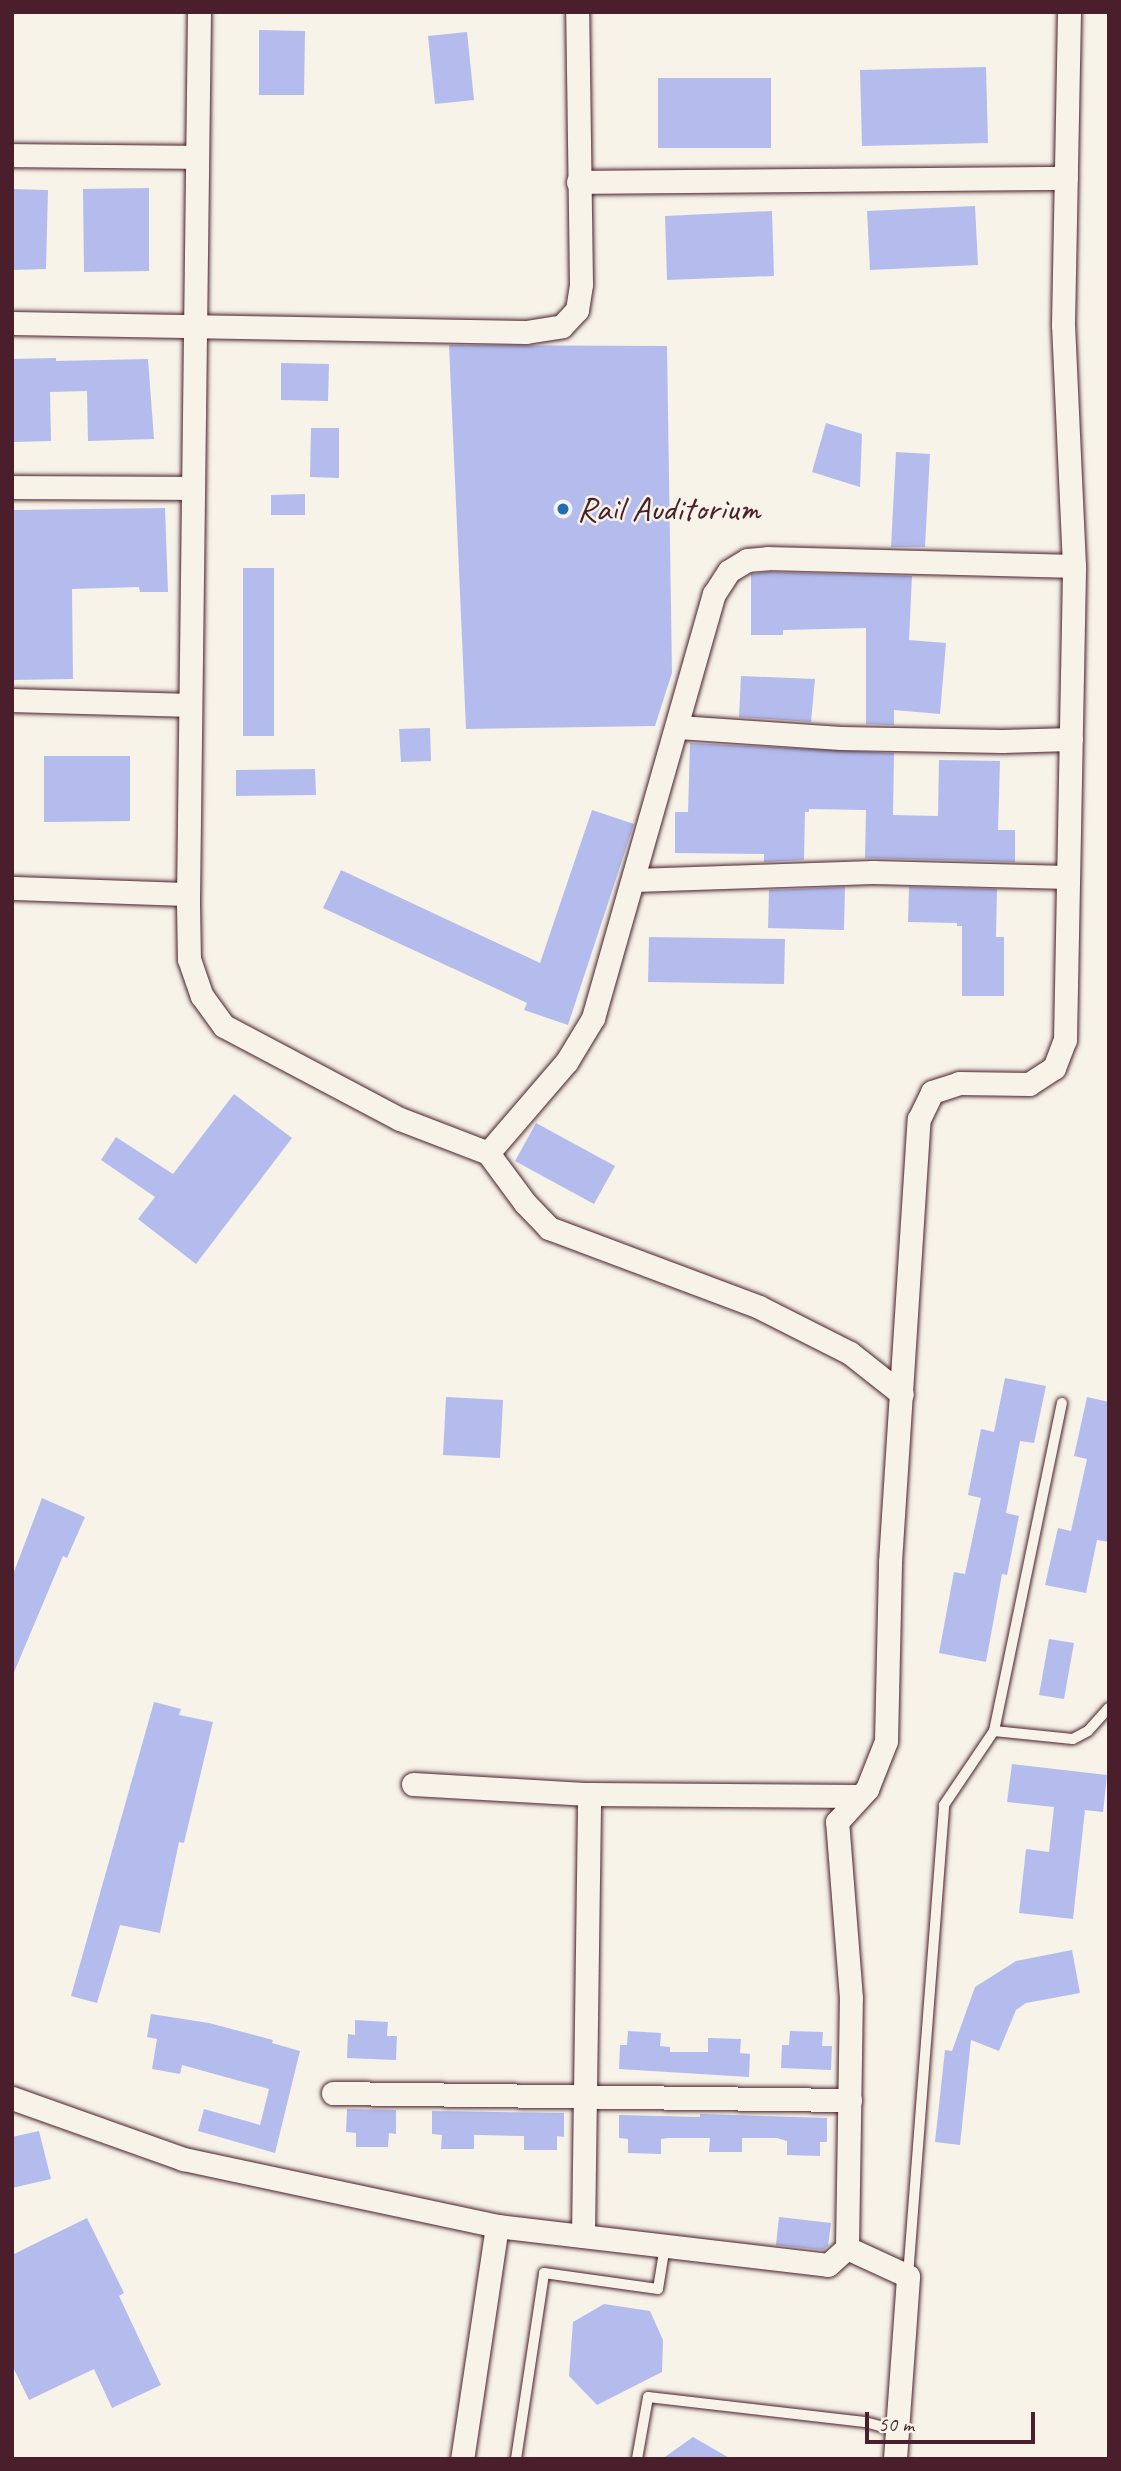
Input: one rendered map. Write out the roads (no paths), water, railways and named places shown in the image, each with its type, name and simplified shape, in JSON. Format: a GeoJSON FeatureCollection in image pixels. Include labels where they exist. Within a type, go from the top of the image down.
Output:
{"type":"FeatureCollection","features":[{"type":"Feature","properties":{"kind":"street"},"geometry":{"type":"LineString","coordinates":[[199,12],[188,894],[189,959],[202,996],[224,1026],[400,1119],[488,1153],[525,1203],[549,1228],[759,1307],[850,1353],[902,1394]]}},
{"type":"Feature","properties":{"kind":"street"},"geometry":{"type":"LineString","coordinates":[[12,323],[526,332],[562,326],[577,310],[581,284],[577,12]]}},
{"type":"Feature","properties":{"kind":"street"},"geometry":{"type":"LineString","coordinates":[[12,2098],[183,2159],[497,2226],[828,2265],[848,2248],[851,1998],[838,1822],[867,1789],[886,1741],[890,1562],[919,1119],[932,1092],[959,1083],[1029,1084],[1054,1068],[1065,1041],[1074,566],[1063,325],[1069,12]]}},
{"type":"Feature","properties":{"kind":"street"},"geometry":{"type":"LineString","coordinates":[[12,155],[197,157]]}},
{"type":"Feature","properties":{"kind":"street"},"geometry":{"type":"LineString","coordinates":[[578,182],[1066,178]]}},
{"type":"Feature","properties":{"kind":"street"},"geometry":{"type":"LineString","coordinates":[[12,486],[193,488]]}},
{"type":"Feature","properties":{"kind":"street"},"geometry":{"type":"LineString","coordinates":[[488,1153],[567,1061],[593,1018],[714,594],[729,571],[747,560],[1074,566]]}},
{"type":"Feature","properties":{"kind":"street"},"geometry":{"type":"LineString","coordinates":[[12,700],[190,705]]}},
{"type":"Feature","properties":{"kind":"street"},"geometry":{"type":"LineString","coordinates":[[678,727],[841,737],[1002,741],[1071,739]]}},
{"type":"Feature","properties":{"kind":"street"},"geometry":{"type":"LineString","coordinates":[[634,880],[873,872],[1068,877]]}},
{"type":"Feature","properties":{"kind":"street"},"geometry":{"type":"LineString","coordinates":[[12,888],[188,894]]}},
{"type":"Feature","properties":{"kind":"street"},"geometry":{"type":"LineString","coordinates":[[413,1784],[589,1794],[860,1796]]}},
{"type":"Feature","properties":{"kind":"street"},"geometry":{"type":"LineString","coordinates":[[583,2236],[589,1794]]}},
{"type":"Feature","properties":{"kind":"street"},"geometry":{"type":"LineString","coordinates":[[333,2094],[849,2099]]}},
{"type":"Feature","properties":{"kind":"street"},"geometry":{"type":"LineString","coordinates":[[462,2459],[497,2226]]}},
{"type":"Feature","properties":{"kind":"street"},"geometry":{"type":"LineString","coordinates":[[848,2248],[908,2276],[895,2459]]}},
{"type":"Feature","properties":{"kind":"lane"},"geometry":{"type":"LineString","coordinates":[[908,2276],[944,1805],[994,1731],[1062,1403]]}},
{"type":"Feature","properties":{"kind":"lane"},"geometry":{"type":"LineString","coordinates":[[994,1731],[1073,1739],[1088,1731],[1109,1708]]}},
{"type":"Feature","properties":{"kind":"lane"},"geometry":{"type":"LineString","coordinates":[[516,2459],[544,2273],[658,2289],[666,2246]]}},
{"type":"Feature","properties":{"kind":"lane"},"geometry":{"type":"LineString","coordinates":[[637,2459],[648,2397],[865,2422],[899,2432]]}},
{"type":"Feature","properties":{"kind":"place","name":"Rail Auditorium"},"geometry":{"type":"Point","coordinates":[563,509]}}]}
